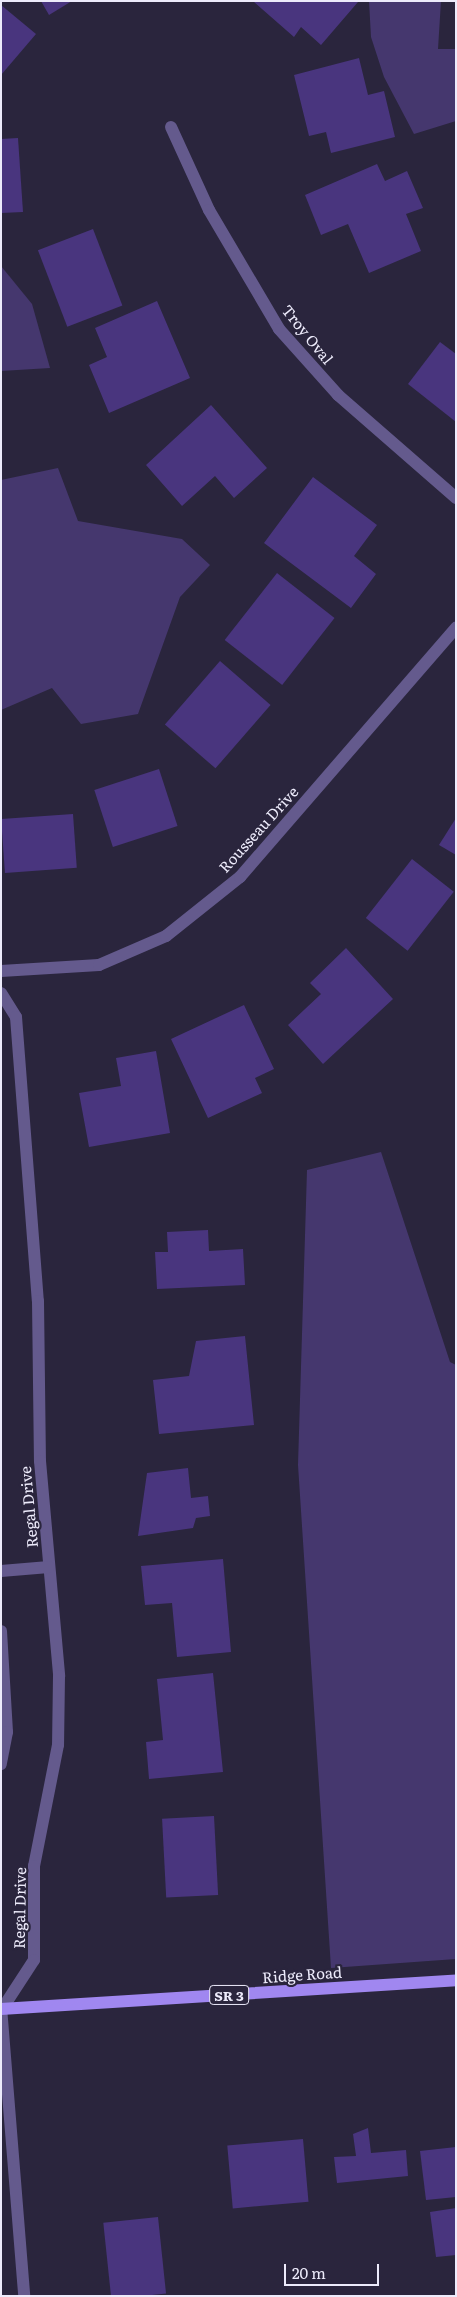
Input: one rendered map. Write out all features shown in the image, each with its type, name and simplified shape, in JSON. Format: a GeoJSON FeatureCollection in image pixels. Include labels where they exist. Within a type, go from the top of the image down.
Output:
{"type":"FeatureCollection","features":[{"type":"Feature","properties":{"kind":"main road","name":"Ridge Road"},"geometry":{"type":"LineString","coordinates":[[2,2008],[456,1980]]}},
{"type":"Feature","properties":{"kind":"street","name":"Troy Oval"},"geometry":{"type":"LineString","coordinates":[[171,127],[209,210],[280,329],[338,395],[456,498]]}},
{"type":"Feature","properties":{"kind":"street","name":"Rousseau Drive"},"geometry":{"type":"LineString","coordinates":[[1,971],[99,964],[166,936],[240,877],[456,628]]}},
{"type":"Feature","properties":{"kind":"street","name":"Regal Drive"},"geometry":{"type":"LineString","coordinates":[[1,993],[16,1017],[38,1301],[40,1461],[59,1676],[58,1745],[34,1866],[34,1960],[2,2008]]}},
{"type":"Feature","properties":{"kind":"street"},"geometry":{"type":"LineString","coordinates":[[1,1571],[49,1567]]}},
{"type":"Feature","properties":{"kind":"street"},"geometry":{"type":"LineString","coordinates":[[1,1631],[7,1732],[1,1764]]}},
{"type":"Feature","properties":{"kind":"street"},"geometry":{"type":"LineString","coordinates":[[2,2008],[24,2296]]}},
{"type":"Feature","properties":{"kind":"shaded area"},"geometry":{"type":"Polygon","coordinates":[[[369,1],[441,1],[438,49],[456,49],[456,121],[414,134],[384,77],[371,37],[369,1]]]}},
{"type":"Feature","properties":{"kind":"shaded area"},"geometry":{"type":"Polygon","coordinates":[[[1,266],[32,304],[50,368],[1,371],[1,266]]]}},
{"type":"Feature","properties":{"kind":"shaded area"},"geometry":{"type":"Polygon","coordinates":[[[58,468],[78,521],[182,539],[210,565],[180,597],[138,714],[81,724],[52,688],[1,710],[1,480],[58,468]]]}},
{"type":"Feature","properties":{"kind":"shaded area"},"geometry":{"type":"Polygon","coordinates":[[[381,1152],[450,1362],[456,1365],[456,1959],[331,1968],[298,1465],[307,1170],[381,1152]]]}},
{"type":"Feature","properties":{"kind":"building"},"geometry":{"type":"Polygon","coordinates":[[[41,1],[72,1],[49,15],[41,1]]]}},
{"type":"Feature","properties":{"kind":"building"},"geometry":{"type":"Polygon","coordinates":[[[253,1],[358,2],[321,45],[301,27],[294,37],[253,1]]]}},
{"type":"Feature","properties":{"kind":"building"},"geometry":{"type":"Polygon","coordinates":[[[1,5],[36,34],[1,75],[1,5]]]}},
{"type":"Feature","properties":{"kind":"building"},"geometry":{"type":"Polygon","coordinates":[[[359,58],[368,95],[384,91],[395,137],[331,153],[326,132],[309,136],[294,75],[359,58]]]}},
{"type":"Feature","properties":{"kind":"building"},"geometry":{"type":"Polygon","coordinates":[[[18,138],[23,212],[1,213],[1,139],[18,138]]]}},
{"type":"Feature","properties":{"kind":"building"},"geometry":{"type":"Polygon","coordinates":[[[377,164],[385,181],[407,171],[423,208],[406,214],[421,251],[369,273],[348,224],[321,235],[305,195],[377,164]]]}},
{"type":"Feature","properties":{"kind":"building"},"geometry":{"type":"Polygon","coordinates":[[[93,229],[122,306],[67,327],[38,250],[93,229]]]}},
{"type":"Feature","properties":{"kind":"building"},"geometry":{"type":"Polygon","coordinates":[[[157,301],[190,378],[109,413],[89,365],[107,357],[95,328],[157,301]]]}},
{"type":"Feature","properties":{"kind":"building"},"geometry":{"type":"Polygon","coordinates":[[[440,342],[456,354],[456,422],[408,384],[440,342]]]}},
{"type":"Feature","properties":{"kind":"building"},"geometry":{"type":"Polygon","coordinates":[[[211,405],[267,468],[234,498],[215,476],[182,506],[146,465],[211,405]]]}},
{"type":"Feature","properties":{"kind":"building"},"geometry":{"type":"Polygon","coordinates":[[[313,477],[377,525],[354,556],[376,574],[351,608],[264,543],[313,477]]]}},
{"type":"Feature","properties":{"kind":"building"},"geometry":{"type":"Polygon","coordinates":[[[277,573],[335,618],[282,685],[225,640],[277,573]]]}},
{"type":"Feature","properties":{"kind":"building"},"geometry":{"type":"Polygon","coordinates":[[[220,661],[271,705],[215,768],[165,724],[220,661]]]}},
{"type":"Feature","properties":{"kind":"building"},"geometry":{"type":"Polygon","coordinates":[[[159,769],[178,826],[113,847],[94,790],[159,769]]]}},
{"type":"Feature","properties":{"kind":"building"},"geometry":{"type":"Polygon","coordinates":[[[73,814],[77,868],[5,873],[1,819],[73,814]]]}},
{"type":"Feature","properties":{"kind":"building"},"geometry":{"type":"Polygon","coordinates":[[[456,818],[456,855],[439,845],[456,818]]]}},
{"type":"Feature","properties":{"kind":"building"},"geometry":{"type":"Polygon","coordinates":[[[412,859],[454,892],[408,951],[366,918],[412,859]]]}},
{"type":"Feature","properties":{"kind":"building"},"geometry":{"type":"Polygon","coordinates":[[[346,948],[393,999],[323,1064],[288,1025],[321,994],[310,983],[346,948]]]}},
{"type":"Feature","properties":{"kind":"building"},"geometry":{"type":"Polygon","coordinates":[[[244,1005],[274,1069],[255,1078],[262,1093],[208,1118],[171,1039],[244,1005]]]}},
{"type":"Feature","properties":{"kind":"building"},"geometry":{"type":"Polygon","coordinates":[[[156,1051],[170,1133],[89,1147],[79,1093],[121,1086],[116,1058],[156,1051]]]}},
{"type":"Feature","properties":{"kind":"building"},"geometry":{"type":"Polygon","coordinates":[[[208,1230],[209,1251],[243,1249],[245,1285],[157,1289],[155,1252],[168,1252],[167,1232],[208,1230]]]}},
{"type":"Feature","properties":{"kind":"building"},"geometry":{"type":"Polygon","coordinates":[[[245,1336],[254,1425],[159,1434],[153,1380],[189,1376],[196,1341],[245,1336]]]}},
{"type":"Feature","properties":{"kind":"building"},"geometry":{"type":"Polygon","coordinates":[[[188,1468],[191,1498],[208,1496],[210,1516],[196,1518],[193,1528],[138,1536],[147,1473],[188,1468]]]}},
{"type":"Feature","properties":{"kind":"building"},"geometry":{"type":"Polygon","coordinates":[[[223,1559],[231,1652],[177,1657],[172,1603],[145,1605],[141,1566],[223,1559]]]}},
{"type":"Feature","properties":{"kind":"building"},"geometry":{"type":"Polygon","coordinates":[[[213,1673],[223,1772],[149,1779],[146,1742],[163,1740],[157,1679],[213,1673]]]}},
{"type":"Feature","properties":{"kind":"building"},"geometry":{"type":"Polygon","coordinates":[[[214,1816],[218,1895],[166,1898],[162,1819],[214,1816]]]}},
{"type":"Feature","properties":{"kind":"building"},"geometry":{"type":"Polygon","coordinates":[[[368,2128],[371,2153],[406,2150],[408,2176],[337,2183],[334,2157],[356,2156],[353,2134],[368,2128]]]}},
{"type":"Feature","properties":{"kind":"building"},"geometry":{"type":"Polygon","coordinates":[[[303,2139],[308,2202],[233,2208],[227,2146],[303,2139]]]}},
{"type":"Feature","properties":{"kind":"building"},"geometry":{"type":"Polygon","coordinates":[[[456,2147],[456,2197],[426,2200],[420,2151],[456,2147]]]}},
{"type":"Feature","properties":{"kind":"building"},"geometry":{"type":"Polygon","coordinates":[[[456,2208],[456,2255],[436,2257],[430,2212],[456,2208]]]}},
{"type":"Feature","properties":{"kind":"building"},"geometry":{"type":"Polygon","coordinates":[[[158,2217],[166,2294],[111,2296],[103,2223],[158,2217]]]}}]}
